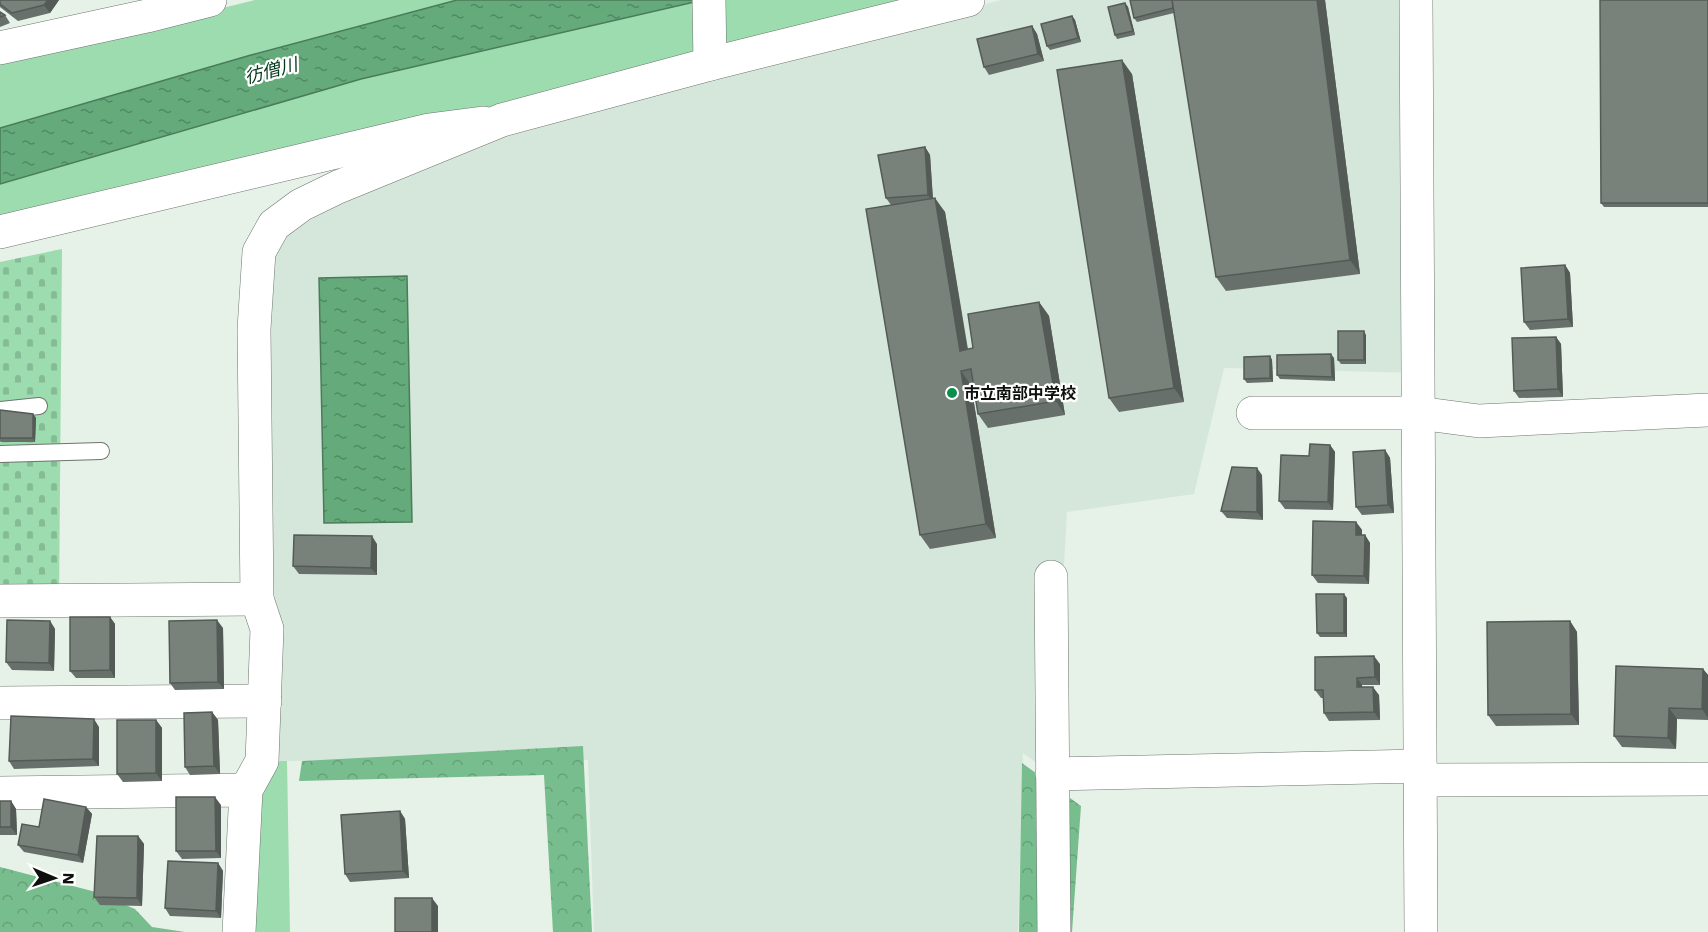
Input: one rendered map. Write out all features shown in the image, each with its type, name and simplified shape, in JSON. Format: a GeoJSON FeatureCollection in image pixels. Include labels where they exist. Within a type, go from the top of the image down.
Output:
{"type":"FeatureCollection","features":[{"type":"Feature","properties":{"kind":"street"},"geometry":{"type":"LineString","coordinates":[[0,48],[210,0]]}},
{"type":"Feature","properties":{"kind":"street"},"geometry":{"type":"LineString","coordinates":[[709,0],[710,64]]}},
{"type":"Feature","properties":{"kind":"street"},"geometry":{"type":"LineString","coordinates":[[239,932],[246,790],[262,760],[267,629],[257,599],[254,329],[259,252],[274,225],[301,205],[348,183],[502,120],[710,64],[968,0]]}},
{"type":"Feature","properties":{"kind":"street"},"geometry":{"type":"LineString","coordinates":[[1416,0],[1421,932]]}},
{"type":"Feature","properties":{"kind":"street"},"geometry":{"type":"LineString","coordinates":[[0,232],[429,130],[502,120]]}},
{"type":"Feature","properties":{"kind":"street"},"geometry":{"type":"LineString","coordinates":[[1253,413],[1418,413],[1479,421],[1708,410]]}},
{"type":"Feature","properties":{"kind":"street"},"geometry":{"type":"LineString","coordinates":[[1050,577],[1054,932]]}},
{"type":"Feature","properties":{"kind":"street"},"geometry":{"type":"LineString","coordinates":[[0,602],[257,599]]}},
{"type":"Feature","properties":{"kind":"street"},"geometry":{"type":"LineString","coordinates":[[0,703],[265,701]]}},
{"type":"Feature","properties":{"kind":"street"},"geometry":{"type":"LineString","coordinates":[[1052,774],[1420,773],[1708,779]]}},
{"type":"Feature","properties":{"kind":"street"},"geometry":{"type":"LineString","coordinates":[[0,793],[246,790]]}},
{"type":"Feature","properties":{"kind":"lane"},"geometry":{"type":"LineString","coordinates":[[0,410],[39,406]]}},
{"type":"Feature","properties":{"kind":"lane"},"geometry":{"type":"LineString","coordinates":[[0,454],[101,451]]}},
{"type":"Feature","properties":{"kind":"shaded area"},"geometry":{"type":"Polygon","coordinates":[[[1001,0],[1413,0],[1418,373],[1224,368],[1194,494],[1067,512],[1052,774],[1023,753],[1018,932],[594,932],[588,760],[262,761],[259,252],[412,157],[1001,0]]]}},
{"type":"Feature","properties":{"kind":"green space"},"geometry":{"type":"Polygon","coordinates":[[[255,0],[922,0],[0,232],[0,63],[255,0]]]}},
{"type":"Feature","properties":{"kind":"green space"},"geometry":{"type":"Polygon","coordinates":[[[62,249],[59,601],[0,597],[0,262],[62,249]]]}},
{"type":"Feature","properties":{"kind":"green space"},"geometry":{"type":"Polygon","coordinates":[[[583,746],[592,932],[553,932],[544,775],[299,781],[302,761],[583,746]]]}},
{"type":"Feature","properties":{"kind":"green space"},"geometry":{"type":"Polygon","coordinates":[[[262,761],[287,761],[290,932],[240,932],[262,761]]]}},
{"type":"Feature","properties":{"kind":"green space"},"geometry":{"type":"Polygon","coordinates":[[[1022,763],[1081,806],[1072,932],[1019,932],[1022,763]]]}},
{"type":"Feature","properties":{"kind":"green space"},"geometry":{"type":"Polygon","coordinates":[[[0,867],[92,891],[135,909],[152,927],[185,932],[0,932],[0,867]]]}},
{"type":"Feature","properties":{"kind":"water","name":"彷僧川"},"geometry":{"type":"Polygon","coordinates":[[[457,0],[703,0],[361,79],[0,184],[0,128],[251,55],[457,0]]]}},
{"type":"Feature","properties":{"kind":"water"},"geometry":{"type":"Polygon","coordinates":[[[407,276],[412,522],[324,523],[319,278],[407,276]]]}},
{"type":"Feature","properties":{"kind":"building"},"geometry":{"type":"Polygon","coordinates":[[[0,0],[48,0],[44,5],[12,13],[0,4],[0,0]]]}},
{"type":"Feature","properties":{"kind":"building"},"geometry":{"type":"Polygon","coordinates":[[[1130,0],[1172,0],[1173,8],[1134,18],[1130,0]]]}},
{"type":"Feature","properties":{"kind":"building"},"geometry":{"type":"Polygon","coordinates":[[[1172,0],[1317,0],[1350,260],[1216,277],[1172,0]]]}},
{"type":"Feature","properties":{"kind":"building"},"geometry":{"type":"Polygon","coordinates":[[[1600,0],[1708,0],[1708,203],[1601,203],[1600,0]]]}},
{"type":"Feature","properties":{"kind":"building"},"geometry":{"type":"Polygon","coordinates":[[[1125,3],[1133,31],[1115,35],[1108,7],[1125,3]]]}},
{"type":"Feature","properties":{"kind":"building"},"geometry":{"type":"Polygon","coordinates":[[[1072,16],[1078,38],[1047,46],[1041,24],[1072,16]]]}},
{"type":"Feature","properties":{"kind":"building"},"geometry":{"type":"Polygon","coordinates":[[[1032,26],[1038,54],[984,67],[977,39],[1032,26]]]}},
{"type":"Feature","properties":{"kind":"building"},"geometry":{"type":"Polygon","coordinates":[[[1122,60],[1174,388],[1109,398],[1057,70],[1122,60]]]}},
{"type":"Feature","properties":{"kind":"building"},"geometry":{"type":"Polygon","coordinates":[[[925,147],[928,195],[886,198],[878,155],[925,147]]]}},
{"type":"Feature","properties":{"kind":"building"},"geometry":{"type":"Polygon","coordinates":[[[935,198],[960,351],[973,348],[968,314],[1039,302],[1056,401],[978,414],[971,369],[961,371],[986,524],[920,535],[866,209],[935,198]]]}},
{"type":"Feature","properties":{"kind":"building"},"geometry":{"type":"Polygon","coordinates":[[[1565,265],[1568,319],[1524,322],[1521,268],[1565,265]]]}},
{"type":"Feature","properties":{"kind":"building"},"geometry":{"type":"Polygon","coordinates":[[[1338,331],[1364,331],[1364,360],[1338,360],[1338,331]]]}},
{"type":"Feature","properties":{"kind":"building"},"geometry":{"type":"Polygon","coordinates":[[[1556,337],[1558,389],[1514,391],[1512,338],[1556,337]]]}},
{"type":"Feature","properties":{"kind":"building"},"geometry":{"type":"Polygon","coordinates":[[[1331,354],[1332,377],[1277,375],[1277,355],[1331,354]]]}},
{"type":"Feature","properties":{"kind":"building"},"geometry":{"type":"Polygon","coordinates":[[[1270,356],[1270,378],[1244,379],[1244,357],[1270,356]]]}},
{"type":"Feature","properties":{"kind":"building"},"geometry":{"type":"Polygon","coordinates":[[[0,410],[33,414],[33,438],[0,438],[0,410]]]}},
{"type":"Feature","properties":{"kind":"building"},"geometry":{"type":"Polygon","coordinates":[[[1310,444],[1330,445],[1328,502],[1279,501],[1281,455],[1309,456],[1310,444]]]}},
{"type":"Feature","properties":{"kind":"building"},"geometry":{"type":"Polygon","coordinates":[[[1385,450],[1388,505],[1356,507],[1353,452],[1385,450]]]}},
{"type":"Feature","properties":{"kind":"building"},"geometry":{"type":"Polygon","coordinates":[[[1232,467],[1257,468],[1257,512],[1221,511],[1232,467]]]}},
{"type":"Feature","properties":{"kind":"building"},"geometry":{"type":"Polygon","coordinates":[[[1313,521],[1356,522],[1356,535],[1365,535],[1364,576],[1312,575],[1313,521]]]}},
{"type":"Feature","properties":{"kind":"building"},"geometry":{"type":"Polygon","coordinates":[[[294,535],[372,536],[371,568],[293,566],[294,535]]]}},
{"type":"Feature","properties":{"kind":"building"},"geometry":{"type":"Polygon","coordinates":[[[1316,594],[1344,594],[1344,633],[1317,633],[1316,594]]]}},
{"type":"Feature","properties":{"kind":"building"},"geometry":{"type":"Polygon","coordinates":[[[70,617],[110,617],[110,670],[70,671],[70,617]]]}},
{"type":"Feature","properties":{"kind":"building"},"geometry":{"type":"Polygon","coordinates":[[[7,620],[50,621],[49,663],[6,662],[7,620]]]}},
{"type":"Feature","properties":{"kind":"building"},"geometry":{"type":"Polygon","coordinates":[[[217,620],[218,682],[170,683],[169,621],[217,620]]]}},
{"type":"Feature","properties":{"kind":"building"},"geometry":{"type":"Polygon","coordinates":[[[1570,621],[1571,714],[1488,715],[1487,622],[1570,621]]]}},
{"type":"Feature","properties":{"kind":"building"},"geometry":{"type":"Polygon","coordinates":[[[1374,656],[1375,677],[1357,678],[1357,687],[1373,687],[1374,712],[1324,713],[1323,690],[1315,690],[1315,657],[1374,656]]]}},
{"type":"Feature","properties":{"kind":"building"},"geometry":{"type":"Polygon","coordinates":[[[1616,666],[1703,669],[1702,709],[1669,708],[1668,738],[1614,736],[1616,666]]]}},
{"type":"Feature","properties":{"kind":"building"},"geometry":{"type":"Polygon","coordinates":[[[212,712],[214,766],[185,767],[184,713],[212,712]]]}},
{"type":"Feature","properties":{"kind":"building"},"geometry":{"type":"Polygon","coordinates":[[[11,716],[94,719],[93,759],[9,761],[11,716]]]}},
{"type":"Feature","properties":{"kind":"building"},"geometry":{"type":"Polygon","coordinates":[[[117,720],[156,720],[156,773],[117,774],[117,720]]]}},
{"type":"Feature","properties":{"kind":"building"},"geometry":{"type":"Polygon","coordinates":[[[176,797],[215,797],[216,851],[176,851],[176,797]]]}},
{"type":"Feature","properties":{"kind":"building"},"geometry":{"type":"Polygon","coordinates":[[[44,799],[86,807],[78,855],[18,845],[22,824],[39,827],[44,799]]]}},
{"type":"Feature","properties":{"kind":"building"},"geometry":{"type":"Polygon","coordinates":[[[0,801],[11,801],[11,827],[0,827],[0,801]]]}},
{"type":"Feature","properties":{"kind":"building"},"geometry":{"type":"Polygon","coordinates":[[[400,811],[403,871],[345,874],[341,815],[400,811]]]}},
{"type":"Feature","properties":{"kind":"building"},"geometry":{"type":"Polygon","coordinates":[[[97,836],[138,836],[137,898],[94,897],[97,836]]]}},
{"type":"Feature","properties":{"kind":"building"},"geometry":{"type":"Polygon","coordinates":[[[168,861],[218,863],[216,911],[165,908],[168,861]]]}},
{"type":"Feature","properties":{"kind":"building"},"geometry":{"type":"Polygon","coordinates":[[[395,898],[432,898],[432,932],[395,932],[395,898]]]}},
{"type":"Feature","properties":{"kind":"place","name":"市立南部中学校"},"geometry":{"type":"Point","coordinates":[952,393]}}]}
